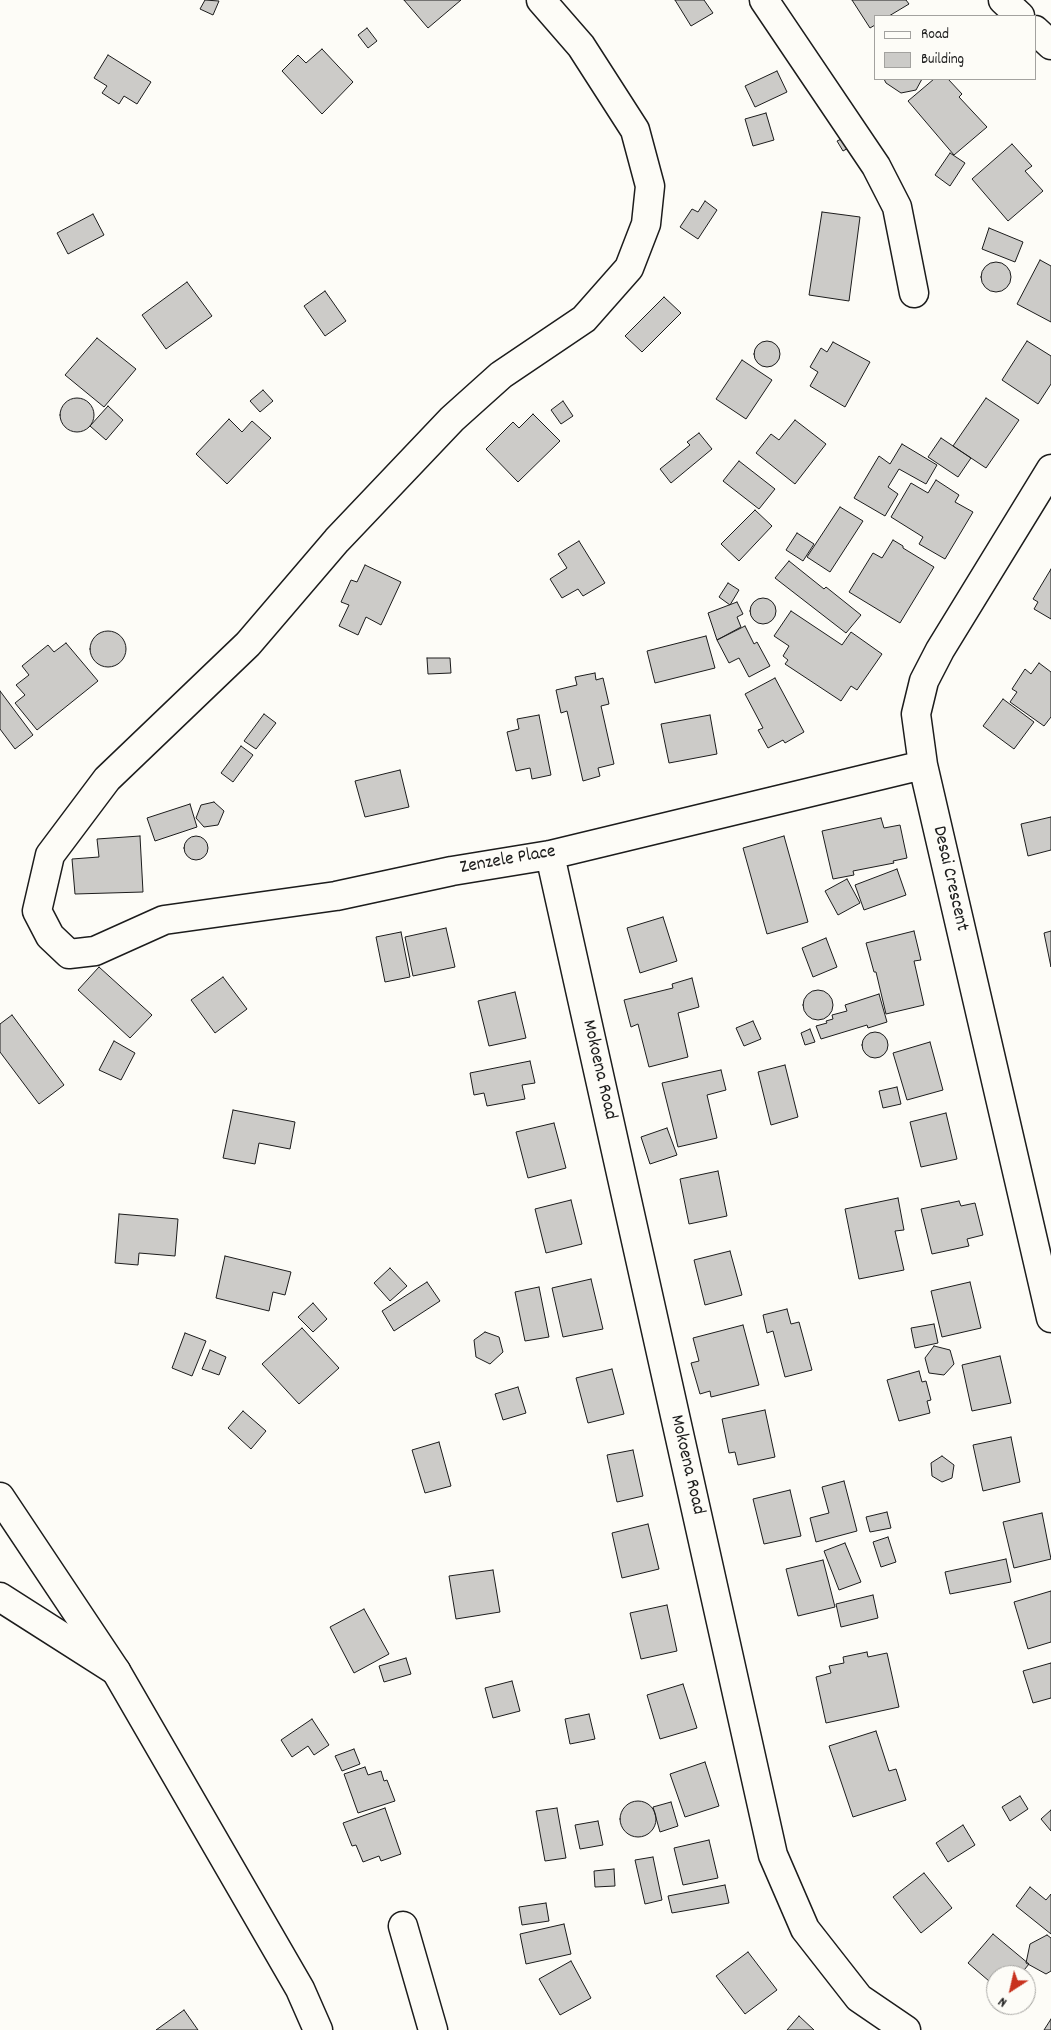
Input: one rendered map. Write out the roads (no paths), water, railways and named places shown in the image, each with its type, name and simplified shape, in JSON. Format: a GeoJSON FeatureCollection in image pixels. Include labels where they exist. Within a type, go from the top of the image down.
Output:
{"type":"FeatureCollection","features":[{"type":"Feature","properties":{"kind":"street","name":"Zenzele Place"},"geometry":{"type":"LineString","coordinates":[[541,0],[581,46],[635,130],[650,186],[646,224],[629,268],[584,319],[501,374],[452,419],[337,540],[248,644],[107,779],[50,855],[37,911],[50,936],[70,954],[95,951],[164,920],[336,896],[452,871],[550,855],[922,765]]}},
{"type":"Feature","properties":{"kind":"street"},"geometry":{"type":"LineString","coordinates":[[764,0],[876,166],[897,207],[914,293]]}},
{"type":"Feature","properties":{"kind":"street"},"geometry":{"type":"LineString","coordinates":[[1003,0],[1019,15]]}},
{"type":"Feature","properties":{"kind":"street"},"geometry":{"type":"LineString","coordinates":[[1036,31],[1051,44]]}},
{"type":"Feature","properties":{"kind":"street","name":"Desai Crescent"},"geometry":{"type":"LineString","coordinates":[[1051,469],[940,650],[924,681],[916,714],[922,765],[1051,1318]]}},
{"type":"Feature","properties":{"kind":"street","name":"Mokoena Road"},"geometry":{"type":"LineString","coordinates":[[550,855],[774,1855],[805,1929],[859,1998],[906,2030]]}},
{"type":"Feature","properties":{"kind":"street"},"geometry":{"type":"LineString","coordinates":[[0,1497],[116,1671],[300,1990],[318,2030]]}},
{"type":"Feature","properties":{"kind":"street"},"geometry":{"type":"LineString","coordinates":[[0,1597],[116,1671]]}},
{"type":"Feature","properties":{"kind":"street"},"geometry":{"type":"LineString","coordinates":[[403,1926],[433,2030]]}}]}
